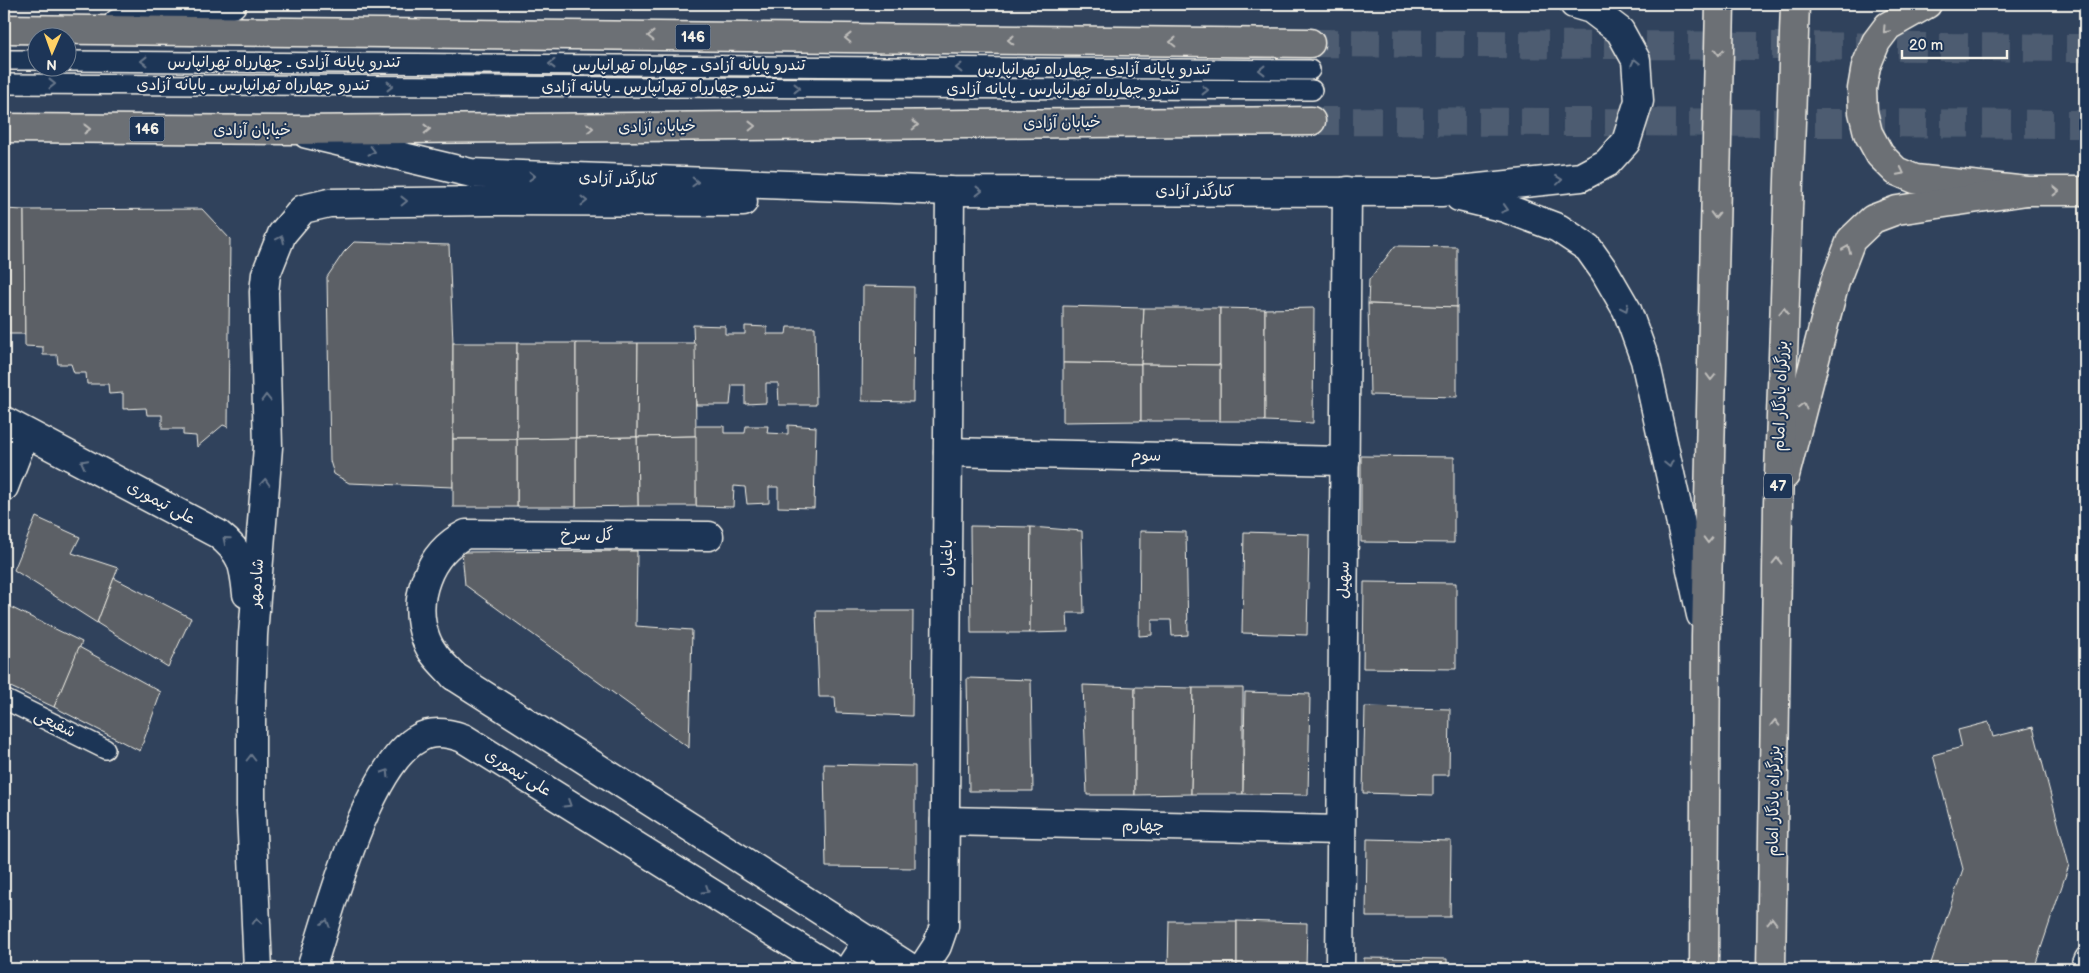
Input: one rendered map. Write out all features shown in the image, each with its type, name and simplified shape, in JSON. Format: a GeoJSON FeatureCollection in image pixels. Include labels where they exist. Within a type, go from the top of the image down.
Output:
{"type":"FeatureCollection","features":[{"type":"Feature","properties":{"kind":"main road"},"geometry":{"type":"LineString","coordinates":[[78,30],[232,4]]}},
{"type":"Feature","properties":{"kind":"main road"},"geometry":{"type":"LineString","coordinates":[[1441,192],[1580,177],[1607,163],[1626,142],[1639,101],[1636,60],[1620,31],[1591,9],[1574,4]]}},
{"type":"Feature","properties":{"kind":"main road"},"geometry":{"type":"LineString","coordinates":[[1704,969],[1706,637],[1720,4]]}},
{"type":"Feature","properties":{"kind":"main road","name":"بزرگراه یادگار امام"},"geometry":{"type":"LineString","coordinates":[[1771,969],[1778,504],[1795,4]]}},
{"type":"Feature","properties":{"kind":"main road"},"geometry":{"type":"LineString","coordinates":[[1927,4],[1888,26],[1876,42],[1866,66],[1862,89],[1868,133],[1880,155],[1896,171],[1915,178],[2027,190],[2085,191]]}},
{"type":"Feature","properties":{"kind":"main road","name":"146"},"geometry":{"type":"LineString","coordinates":[[4,29],[28,29]]}},
{"type":"Feature","properties":{"kind":"main road","name":"146"},"geometry":{"type":"LineString","coordinates":[[78,30],[1310,43]]}},
{"type":"Feature","properties":{"kind":"main road","name":"خیابان آزادی"},"geometry":{"type":"LineString","coordinates":[[4,128],[291,130],[1311,121]]}},
{"type":"Feature","properties":{"kind":"main road","name":"کنارگذر آزادی"},"geometry":{"type":"LineString","coordinates":[[291,130],[471,173],[950,191],[1441,192]]}},
{"type":"Feature","properties":{"kind":"main road"},"geometry":{"type":"LineString","coordinates":[[1778,504],[1834,282],[1851,240],[1873,219],[1897,210],[2027,190]]}},
{"type":"Feature","properties":{"kind":"main road","name":"کنارگذر آزادی"},"geometry":{"type":"LineString","coordinates":[[303,209],[329,203],[371,202],[766,202],[950,191]]}},
{"type":"Feature","properties":{"kind":"main road","name":"باغبان"},"geometry":{"type":"LineString","coordinates":[[922,969],[937,946],[944,926],[950,191]]}},
{"type":"Feature","properties":{"kind":"main road","name":"سهیل"},"geometry":{"type":"LineString","coordinates":[[1340,969],[1348,191]]}},
{"type":"Feature","properties":{"kind":"main road"},"geometry":{"type":"LineString","coordinates":[[1441,192],[1505,208],[1558,228],[1588,248],[1605,272],[1627,310],[1645,360],[1706,637]]}},
{"type":"Feature","properties":{"kind":"main road","name":"شادمهر"},"geometry":{"type":"LineString","coordinates":[[258,969],[251,811],[253,635],[268,447],[264,292],[266,274],[282,234],[303,209]]}},
{"type":"Feature","properties":{"kind":"main road"},"geometry":{"type":"LineString","coordinates":[[4,487],[14,427]]}},
{"type":"Feature","properties":{"kind":"main road","name":"علی تیموری"},"geometry":{"type":"LineString","coordinates":[[14,427],[218,534],[233,546],[239,555],[244,569],[253,635]]}},
{"type":"Feature","properties":{"kind":"main road","name":"سوم"},"geometry":{"type":"LineString","coordinates":[[948,452],[1345,460]]}},
{"type":"Feature","properties":{"kind":"main road","name":"گل سرخ"},"geometry":{"type":"LineString","coordinates":[[709,536],[466,534],[453,540],[432,566],[424,582],[420,612],[426,640],[435,655],[454,676],[868,940]]}},
{"type":"Feature","properties":{"kind":"main road","name":"علی تیموری"},"geometry":{"type":"LineString","coordinates":[[311,969],[349,853],[363,816],[377,788],[394,760],[406,746],[420,737],[434,734],[449,734],[463,738],[833,969]]}},
{"type":"Feature","properties":{"kind":"main road","name":"چهارم"},"geometry":{"type":"LineString","coordinates":[[945,821],[1341,830]]}},
{"type":"Feature","properties":{"kind":"main road"},"geometry":{"type":"LineString","coordinates":[[850,969],[868,940],[912,969]]}},
{"type":"Feature","properties":{"kind":"lane"},"geometry":{"type":"LineString","coordinates":[[4,60],[28,60]]}},
{"type":"Feature","properties":{"kind":"lane","name":"تندرو پایانه آزادی ـ چهارراه تهرانپارس"},"geometry":{"type":"LineString","coordinates":[[78,61],[1310,70]]}},
{"type":"Feature","properties":{"kind":"lane","name":"تندرو چهارراه تهرانپارس ـ پایانه آزادی"},"geometry":{"type":"LineString","coordinates":[[4,84],[1312,90]]}},
{"type":"Feature","properties":{"kind":"lane","name":"شفیعی"},"geometry":{"type":"LineString","coordinates":[[4,699],[106,749]]}},
{"type":"Feature","properties":{"kind":"lane"},"geometry":{"type":"LineString","coordinates":[[2080,969],[2085,957]]}},
{"type":"Feature","properties":{"kind":"building"},"geometry":{"type":"Polygon","coordinates":[[[4,209],[24,210],[25,334],[4,334],[4,209]]]}},
{"type":"Feature","properties":{"kind":"building"},"geometry":{"type":"Polygon","coordinates":[[[202,209],[230,239],[228,427],[223,425],[197,447],[196,436],[183,435],[183,429],[162,429],[162,415],[147,415],[146,408],[123,409],[123,393],[109,394],[108,384],[87,384],[86,373],[74,373],[71,364],[58,364],[57,355],[43,355],[43,347],[25,346],[24,210],[202,209]]]}},
{"type":"Feature","properties":{"kind":"building"},"geometry":{"type":"Polygon","coordinates":[[[354,242],[449,245],[453,343],[453,487],[349,483],[334,474],[330,461],[327,277],[344,252],[354,242]]]}},
{"type":"Feature","properties":{"kind":"building"},"geometry":{"type":"Polygon","coordinates":[[[1395,246],[1457,247],[1457,307],[1368,304],[1369,280],[1395,246]]]}},
{"type":"Feature","properties":{"kind":"building"},"geometry":{"type":"Polygon","coordinates":[[[863,286],[914,287],[913,402],[862,401],[863,286]]]}},
{"type":"Feature","properties":{"kind":"building"},"geometry":{"type":"Polygon","coordinates":[[[1368,304],[1457,307],[1457,397],[1370,395],[1368,304]]]}},
{"type":"Feature","properties":{"kind":"building"},"geometry":{"type":"Polygon","coordinates":[[[1063,306],[1144,308],[1141,364],[1063,363],[1063,306]]]}},
{"type":"Feature","properties":{"kind":"building"},"geometry":{"type":"Polygon","coordinates":[[[1144,308],[1220,308],[1220,365],[1141,364],[1144,308]]]}},
{"type":"Feature","properties":{"kind":"building"},"geometry":{"type":"Polygon","coordinates":[[[1220,308],[1265,309],[1265,421],[1220,421],[1220,308]]]}},
{"type":"Feature","properties":{"kind":"building"},"geometry":{"type":"Polygon","coordinates":[[[1314,308],[1313,423],[1265,421],[1265,309],[1314,308]]]}},
{"type":"Feature","properties":{"kind":"building"},"geometry":{"type":"Polygon","coordinates":[[[693,325],[725,326],[725,334],[745,334],[745,326],[767,327],[767,334],[786,334],[787,327],[815,327],[816,405],[779,405],[778,383],[766,383],[766,403],[745,404],[745,385],[732,385],[730,405],[696,405],[693,325]]]}},
{"type":"Feature","properties":{"kind":"building"},"geometry":{"type":"Polygon","coordinates":[[[453,343],[517,343],[517,439],[453,439],[453,343]]]}},
{"type":"Feature","properties":{"kind":"building"},"geometry":{"type":"Polygon","coordinates":[[[517,343],[576,343],[576,438],[517,439],[517,343]]]}},
{"type":"Feature","properties":{"kind":"building"},"geometry":{"type":"Polygon","coordinates":[[[576,343],[638,343],[637,437],[576,438],[576,343]]]}},
{"type":"Feature","properties":{"kind":"building"},"geometry":{"type":"Polygon","coordinates":[[[638,343],[695,343],[696,436],[637,437],[638,343]]]}},
{"type":"Feature","properties":{"kind":"building"},"geometry":{"type":"Polygon","coordinates":[[[1063,363],[1141,364],[1141,421],[1063,422],[1063,363]]]}},
{"type":"Feature","properties":{"kind":"building"},"geometry":{"type":"Polygon","coordinates":[[[1141,364],[1220,365],[1220,421],[1141,421],[1141,364]]]}},
{"type":"Feature","properties":{"kind":"building"},"geometry":{"type":"Polygon","coordinates":[[[788,425],[816,427],[814,508],[778,507],[778,487],[769,487],[769,503],[747,504],[745,487],[734,486],[733,507],[696,506],[695,426],[724,426],[724,433],[745,433],[746,426],[768,426],[767,433],[788,434],[788,425]]]}},
{"type":"Feature","properties":{"kind":"building"},"geometry":{"type":"Polygon","coordinates":[[[696,436],[696,506],[638,506],[637,437],[696,436]]]}},
{"type":"Feature","properties":{"kind":"building"},"geometry":{"type":"Polygon","coordinates":[[[637,437],[638,506],[576,507],[576,438],[637,437]]]}},
{"type":"Feature","properties":{"kind":"building"},"geometry":{"type":"Polygon","coordinates":[[[576,438],[576,507],[517,507],[517,439],[576,438]]]}},
{"type":"Feature","properties":{"kind":"building"},"geometry":{"type":"Polygon","coordinates":[[[453,439],[517,439],[517,507],[453,507],[453,439]]]}},
{"type":"Feature","properties":{"kind":"building"},"geometry":{"type":"Polygon","coordinates":[[[1361,456],[1454,457],[1454,543],[1361,542],[1361,456]]]}},
{"type":"Feature","properties":{"kind":"building"},"geometry":{"type":"Polygon","coordinates":[[[36,517],[80,537],[72,553],[118,568],[97,623],[14,570],[36,517]]]}},
{"type":"Feature","properties":{"kind":"building"},"geometry":{"type":"Polygon","coordinates":[[[970,526],[1031,527],[1030,633],[971,633],[970,526]]]}},
{"type":"Feature","properties":{"kind":"building"},"geometry":{"type":"Polygon","coordinates":[[[1031,527],[1082,531],[1084,613],[1067,613],[1068,632],[1030,633],[1031,527]]]}},
{"type":"Feature","properties":{"kind":"building"},"geometry":{"type":"Polygon","coordinates":[[[1140,531],[1186,532],[1188,635],[1172,636],[1171,620],[1152,620],[1152,635],[1139,636],[1140,531]]]}},
{"type":"Feature","properties":{"kind":"building"},"geometry":{"type":"Polygon","coordinates":[[[1244,532],[1309,534],[1307,635],[1242,633],[1244,532]]]}},
{"type":"Feature","properties":{"kind":"building"},"geometry":{"type":"Polygon","coordinates":[[[637,551],[636,626],[692,630],[689,748],[465,585],[462,552],[637,551]]]}},
{"type":"Feature","properties":{"kind":"building"},"geometry":{"type":"Polygon","coordinates":[[[114,578],[191,618],[168,667],[97,623],[114,578]]]}},
{"type":"Feature","properties":{"kind":"building"},"geometry":{"type":"Polygon","coordinates":[[[1364,582],[1456,583],[1456,669],[1363,668],[1364,582]]]}},
{"type":"Feature","properties":{"kind":"building"},"geometry":{"type":"Polygon","coordinates":[[[4,604],[82,642],[54,707],[4,684],[4,604]]]}},
{"type":"Feature","properties":{"kind":"building"},"geometry":{"type":"Polygon","coordinates":[[[816,611],[913,611],[912,716],[836,713],[835,697],[819,697],[816,611]]]}},
{"type":"Feature","properties":{"kind":"building"},"geometry":{"type":"Polygon","coordinates":[[[79,647],[161,692],[140,751],[54,707],[79,647]]]}},
{"type":"Feature","properties":{"kind":"building"},"geometry":{"type":"Polygon","coordinates":[[[967,678],[1031,680],[1033,791],[969,791],[967,678]]]}},
{"type":"Feature","properties":{"kind":"building"},"geometry":{"type":"Polygon","coordinates":[[[1083,685],[1135,687],[1135,795],[1087,795],[1083,685]]]}},
{"type":"Feature","properties":{"kind":"building"},"geometry":{"type":"Polygon","coordinates":[[[1135,687],[1193,688],[1191,794],[1135,795],[1135,687]]]}},
{"type":"Feature","properties":{"kind":"building"},"geometry":{"type":"Polygon","coordinates":[[[1193,688],[1243,688],[1243,794],[1191,794],[1193,688]]]}},
{"type":"Feature","properties":{"kind":"building"},"geometry":{"type":"Polygon","coordinates":[[[1245,692],[1310,694],[1308,795],[1243,794],[1245,692]]]}},
{"type":"Feature","properties":{"kind":"building"},"geometry":{"type":"Polygon","coordinates":[[[1365,707],[1450,709],[1449,775],[1433,775],[1433,795],[1363,793],[1365,707]]]}},
{"type":"Feature","properties":{"kind":"building"},"geometry":{"type":"Polygon","coordinates":[[[1989,722],[1993,737],[2033,727],[2069,865],[2034,969],[1929,969],[1963,869],[1933,755],[1962,747],[1958,730],[1989,722]]]}},
{"type":"Feature","properties":{"kind":"building"},"geometry":{"type":"Polygon","coordinates":[[[824,764],[915,766],[915,868],[826,867],[824,764]]]}},
{"type":"Feature","properties":{"kind":"building"},"geometry":{"type":"Polygon","coordinates":[[[1367,839],[1451,841],[1450,917],[1366,917],[1367,839]]]}},
{"type":"Feature","properties":{"kind":"building"},"geometry":{"type":"Polygon","coordinates":[[[1169,921],[1237,921],[1237,969],[1168,969],[1169,921]]]}},
{"type":"Feature","properties":{"kind":"building"},"geometry":{"type":"Polygon","coordinates":[[[1237,921],[1307,923],[1306,969],[1237,969],[1237,921]]]}},
{"type":"Feature","properties":{"kind":"building"},"geometry":{"type":"Polygon","coordinates":[[[1364,958],[1447,959],[1447,969],[1364,969],[1364,958]]]}},
{"type":"Feature","properties":{"kind":"tunnel"},"geometry":{"type":"LineString","coordinates":[[1310,43],[2085,48]]}},
{"type":"Feature","properties":{"kind":"tunnel"},"geometry":{"type":"LineString","coordinates":[[1311,121],[2085,124]]}}]}
